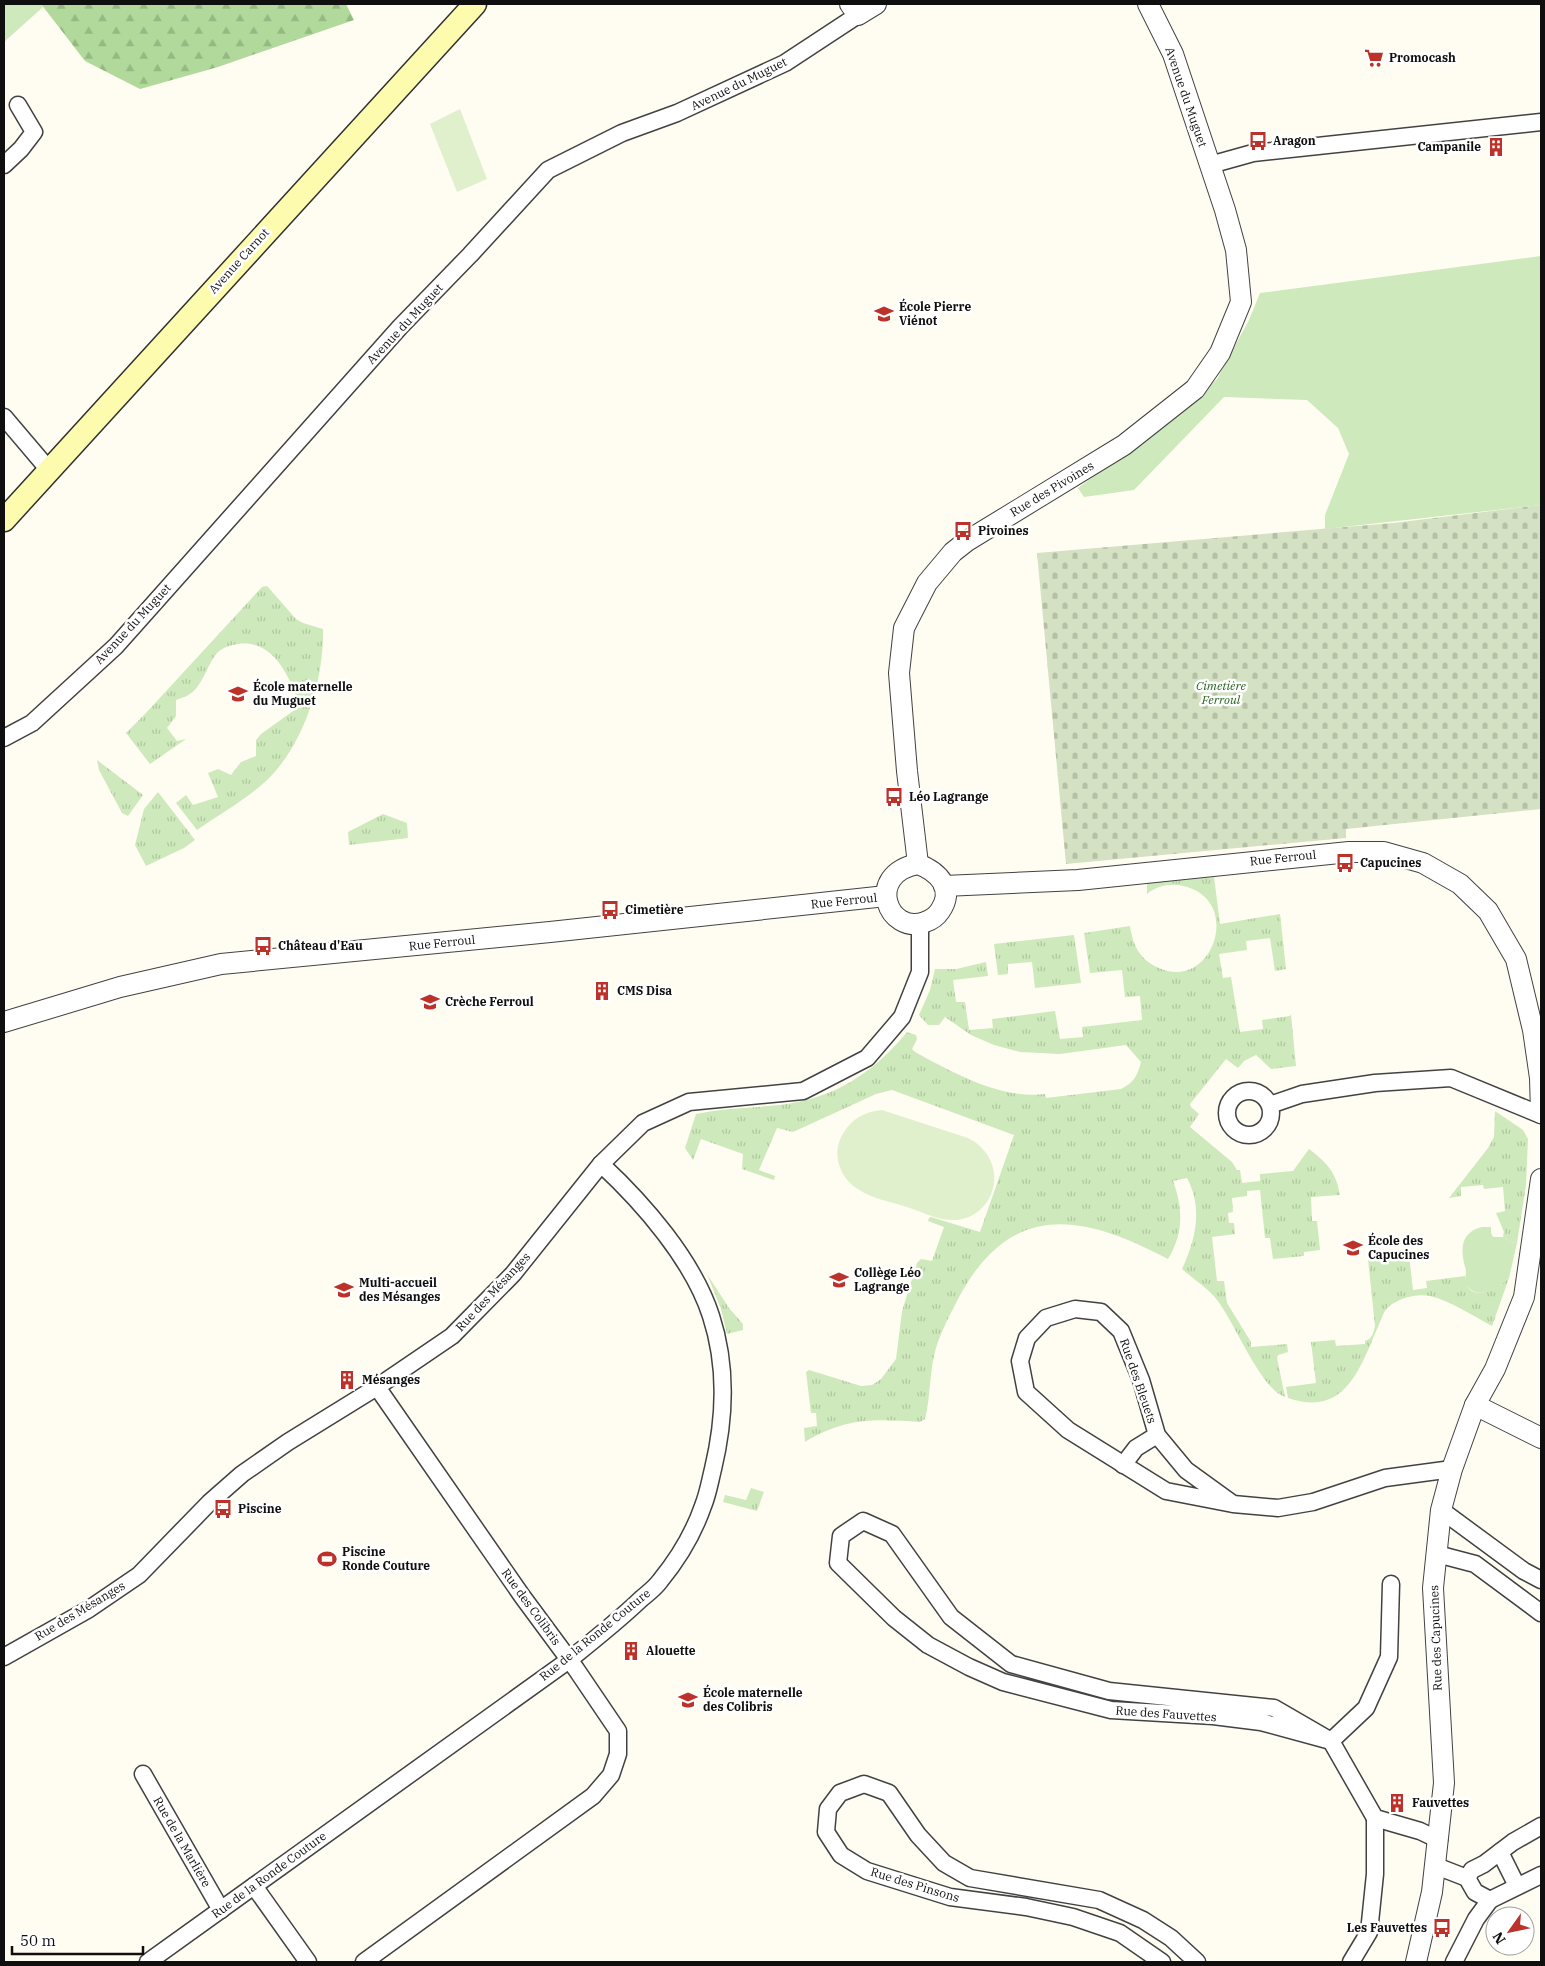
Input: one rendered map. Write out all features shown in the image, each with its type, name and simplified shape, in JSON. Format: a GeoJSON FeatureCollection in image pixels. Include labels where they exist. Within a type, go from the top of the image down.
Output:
{"type":"FeatureCollection","features":[{"type":"Feature","properties":{"kind":"main road","name":"Avenue Carnot"},"geometry":{"type":"LineString","coordinates":[[4,520],[475,4]]}},
{"type":"Feature","properties":{"kind":"street","name":"Avenue du Muguet"},"geometry":{"type":"LineString","coordinates":[[4,738],[32,723],[116,646],[394,335],[548,170],[622,133],[678,113],[785,63],[854,10],[876,4]]}},
{"type":"Feature","properties":{"kind":"street","name":"Avenue du Muguet"},"geometry":{"type":"LineString","coordinates":[[1148,4],[1173,54],[1210,165]]}},
{"type":"Feature","properties":{"kind":"street"},"geometry":{"type":"LineString","coordinates":[[4,165],[21,149],[34,132],[18,105]]}},
{"type":"Feature","properties":{"kind":"street"},"geometry":{"type":"LineString","coordinates":[[1210,165],[1253,153],[1541,122]]}},
{"type":"Feature","properties":{"kind":"street","name":"Rue des Pivoines"},"geometry":{"type":"LineString","coordinates":[[918,864],[907,771],[899,673],[904,628],[927,583],[953,552],[982,531],[1124,445],[1195,389],[1220,353],[1241,302],[1236,250],[1210,165]]}},
{"type":"Feature","properties":{"kind":"street"},"geometry":{"type":"LineString","coordinates":[[4,417],[49,470]]}},
{"type":"Feature","properties":{"kind":"street","name":"Rue Ferroul"},"geometry":{"type":"LineString","coordinates":[[944,886],[1078,880],[1349,852],[1384,852],[1423,863],[1460,884],[1488,911],[1516,959],[1533,1030],[1541,1078]]}},
{"type":"Feature","properties":{"kind":"street"},"geometry":{"type":"LineString","coordinates":[[918,864],[930,868],[938,875],[944,886],[944,904],[939,913],[931,920],[920,924],[902,921],[888,906],[886,896],[888,885],[892,876],[900,869],[918,864]]}},
{"type":"Feature","properties":{"kind":"street","name":"Rue Ferroul"},"geometry":{"type":"LineString","coordinates":[[4,1022],[120,987],[221,964],[559,932],[886,896]]}},
{"type":"Feature","properties":{"kind":"street","name":"Rue des Mésanges"},"geometry":{"type":"LineString","coordinates":[[4,1656],[88,1609],[139,1575],[209,1503],[242,1474],[452,1336],[513,1274],[601,1164],[643,1123],[690,1102],[803,1091],[867,1058],[902,1017],[920,972],[920,924]]}},
{"type":"Feature","properties":{"kind":"street"},"geometry":{"type":"LineString","coordinates":[[1270,1105],[1302,1094],[1375,1082],[1451,1078],[1541,1114],[1541,1078]]}},
{"type":"Feature","properties":{"kind":"street","name":"Rue de la Ronde Couture"},"geometry":{"type":"LineString","coordinates":[[148,1962],[569,1660],[626,1614],[660,1582],[687,1542],[704,1505],[716,1457],[723,1406],[722,1365],[711,1315],[694,1278],[661,1227],[619,1180],[601,1164]]}},
{"type":"Feature","properties":{"kind":"street","name":"Rue des Capucines"},"geometry":{"type":"LineString","coordinates":[[1416,1962],[1436,1866],[1444,1784],[1433,1588],[1441,1510],[1452,1469],[1475,1405],[1494,1369],[1524,1296],[1540,1191]]}},
{"type":"Feature","properties":{"kind":"street","name":"Rue des Bleuets"},"geometry":{"type":"LineString","coordinates":[[1233,1504],[1186,1470],[1157,1435],[1140,1380],[1121,1331],[1101,1312],[1075,1309],[1046,1318],[1027,1338],[1020,1362],[1026,1392],[1068,1430],[1166,1491],[1233,1504],[1278,1508],[1313,1502],[1385,1478],[1452,1469]]}},
{"type":"Feature","properties":{"kind":"street","name":"Rue des Colibris"},"geometry":{"type":"LineString","coordinates":[[364,1962],[593,1796],[612,1775],[618,1754],[618,1731],[377,1387]]}},
{"type":"Feature","properties":{"kind":"street"},"geometry":{"type":"LineString","coordinates":[[1475,1405],[1541,1438]]}},
{"type":"Feature","properties":{"kind":"street"},"geometry":{"type":"LineString","coordinates":[[1122,1465],[1136,1448],[1157,1435]]}},
{"type":"Feature","properties":{"kind":"street"},"geometry":{"type":"LineString","coordinates":[[1441,1510],[1524,1572],[1541,1580]]}},
{"type":"Feature","properties":{"kind":"street","name":"Rue des Fauvettes"},"geometry":{"type":"LineString","coordinates":[[863,1521],[892,1534],[951,1617],[1011,1664],[1109,1691],[1274,1708],[1331,1741],[1261,1722],[1213,1716],[1111,1710],[1003,1682],[969,1667],[928,1645],[894,1618],[838,1562],[841,1536],[863,1521]]}},
{"type":"Feature","properties":{"kind":"street"},"geometry":{"type":"LineString","coordinates":[[1436,1554],[1475,1564],[1541,1613]]}},
{"type":"Feature","properties":{"kind":"street"},"geometry":{"type":"LineString","coordinates":[[1351,1962],[1369,1932],[1375,1874],[1375,1818],[1331,1741],[1366,1708],[1389,1657],[1391,1584]]}},
{"type":"Feature","properties":{"kind":"street"},"geometry":{"type":"LineString","coordinates":[[969,1667],[980,1640]]}},
{"type":"Feature","properties":{"kind":"street"},"geometry":{"type":"LineString","coordinates":[[1003,1682],[1011,1664]]}},
{"type":"Feature","properties":{"kind":"street","name":"Rue de la Marlière"},"geometry":{"type":"LineString","coordinates":[[143,1774],[221,1910]]}},
{"type":"Feature","properties":{"kind":"street","name":"Rue des Pinsons"},"geometry":{"type":"LineString","coordinates":[[1162,1962],[1120,1933],[1074,1917],[1026,1907],[950,1897],[867,1871],[841,1855],[826,1832],[828,1809],[840,1793],[864,1784],[889,1793],[918,1835],[944,1863],[970,1878],[1099,1900],[1143,1920],[1171,1938],[1197,1962]]}},
{"type":"Feature","properties":{"kind":"street"},"geometry":{"type":"LineString","coordinates":[[1375,1818],[1420,1831],[1439,1840]]}},
{"type":"Feature","properties":{"kind":"street"},"geometry":{"type":"LineString","coordinates":[[1467,1878],[1472,1870],[1513,1842],[1541,1826]]}},
{"type":"Feature","properties":{"kind":"street"},"geometry":{"type":"LineString","coordinates":[[1500,1852],[1516,1886]]}},
{"type":"Feature","properties":{"kind":"street"},"geometry":{"type":"LineString","coordinates":[[1436,1866],[1467,1878],[1474,1892],[1490,1900]]}},
{"type":"Feature","properties":{"kind":"street"},"geometry":{"type":"LineString","coordinates":[[1454,1962],[1476,1919],[1490,1900],[1541,1875]]}},
{"type":"Feature","properties":{"kind":"street","name":"Rue des Pinsons"},"geometry":{"type":"LineString","coordinates":[[966,1900],[970,1878]]}},
{"type":"Feature","properties":{"kind":"street"},"geometry":{"type":"LineString","coordinates":[[254,1886],[308,1962]]}},
{"type":"Feature","properties":{"kind":"street"},"geometry":{"type":"LineString","coordinates":[[1074,1917],[1080,1896]]}},
{"type":"Feature","properties":{"kind":"green space"},"geometry":{"type":"Polygon","coordinates":[[[4,4],[41,4],[43,7],[4,42],[4,4]]]}},
{"type":"Feature","properties":{"kind":"green space"},"geometry":{"type":"Polygon","coordinates":[[[41,4],[346,4],[354,20],[218,67],[140,89],[85,61],[41,4]]]}},
{"type":"Feature","properties":{"kind":"green space"},"geometry":{"type":"Polygon","coordinates":[[[460,109],[487,179],[457,192],[430,124],[460,109]]]}},
{"type":"Feature","properties":{"kind":"green space"},"geometry":{"type":"Polygon","coordinates":[[[1541,256],[1541,505],[1325,529],[1325,515],[1349,454],[1338,428],[1307,400],[1224,397],[1134,490],[1084,497],[1078,488],[1185,408],[1217,379],[1249,320],[1260,293],[1541,256]]]}},
{"type":"Feature","properties":{"kind":"green space","name":"Cimetière Ferroul"},"geometry":{"type":"Polygon","coordinates":[[[1541,505],[1541,809],[1346,829],[1346,838],[1066,864],[1037,553],[1393,523],[1541,505]]]}},
{"type":"Feature","properties":{"kind":"green space"},"geometry":{"type":"Polygon","coordinates":[[[267,586],[296,619],[323,629],[320,667],[311,706],[294,743],[272,775],[246,797],[197,830],[176,803],[186,795],[193,805],[218,797],[208,773],[218,769],[231,775],[241,762],[256,756],[256,740],[261,734],[300,706],[291,684],[279,663],[271,654],[251,644],[233,645],[219,651],[194,690],[176,700],[176,716],[167,728],[177,741],[186,739],[150,764],[126,733],[262,587],[267,586]]]}},
{"type":"Feature","properties":{"kind":"green space"},"geometry":{"type":"Polygon","coordinates":[[[97,760],[143,795],[128,816],[122,813],[99,770],[97,760]]]}},
{"type":"Feature","properties":{"kind":"green space"},"geometry":{"type":"Polygon","coordinates":[[[158,792],[195,840],[184,848],[146,866],[135,845],[144,809],[158,792]]]}},
{"type":"Feature","properties":{"kind":"green space"},"geometry":{"type":"Polygon","coordinates":[[[383,814],[407,823],[408,838],[349,845],[348,832],[383,814]]]}},
{"type":"Feature","properties":{"kind":"green space"},"geometry":{"type":"Polygon","coordinates":[[[1214,877],[1220,924],[1280,914],[1286,969],[1275,971],[1270,938],[1246,941],[1247,950],[1219,954],[1223,978],[1231,977],[1240,1032],[1263,1029],[1262,1020],[1290,1016],[1291,1014],[1296,1066],[1271,1069],[1256,1055],[1244,1061],[1238,1068],[1226,1059],[1190,1104],[1199,1114],[1190,1127],[1232,1162],[1237,1170],[1240,1170],[1242,1183],[1260,1181],[1260,1174],[1293,1171],[1309,1149],[1330,1169],[1336,1180],[1340,1195],[1311,1197],[1312,1221],[1317,1221],[1320,1250],[1304,1252],[1304,1256],[1273,1259],[1270,1238],[1265,1238],[1260,1190],[1247,1191],[1247,1196],[1232,1198],[1233,1212],[1228,1213],[1229,1223],[1234,1223],[1235,1234],[1212,1237],[1217,1281],[1224,1281],[1227,1303],[1251,1342],[1251,1347],[1287,1344],[1288,1352],[1278,1355],[1277,1358],[1285,1397],[1276,1392],[1257,1369],[1217,1300],[1182,1269],[1191,1246],[1196,1224],[1195,1201],[1187,1178],[1173,1181],[1179,1201],[1180,1220],[1177,1240],[1168,1259],[1136,1243],[1106,1232],[1077,1225],[1050,1225],[1025,1231],[1001,1245],[978,1267],[958,1299],[936,1348],[925,1419],[920,1422],[875,1420],[848,1424],[834,1428],[805,1442],[804,1428],[817,1426],[816,1413],[811,1413],[806,1372],[809,1370],[861,1386],[872,1385],[881,1379],[896,1359],[902,1311],[917,1263],[921,1259],[932,1261],[944,1227],[928,1221],[929,1218],[980,1232],[1014,1135],[892,1090],[876,1094],[793,1132],[777,1128],[759,1170],[775,1176],[774,1180],[742,1169],[743,1154],[701,1139],[693,1160],[685,1148],[696,1114],[728,1109],[780,1105],[818,1097],[851,1082],[866,1072],[894,1047],[907,1032],[916,1035],[917,1039],[912,1049],[915,1052],[961,1076],[994,1089],[1028,1095],[1045,1094],[1046,1098],[1121,1089],[1134,1078],[1141,1062],[1126,1045],[1060,1054],[1020,1052],[994,1045],[971,1035],[945,1017],[939,1025],[928,1025],[919,1015],[930,990],[935,969],[956,969],[986,962],[988,976],[953,980],[956,1002],[965,1002],[969,1030],[993,1028],[992,1019],[1055,1011],[1060,1039],[1083,1037],[1082,1027],[1142,1020],[1140,996],[1125,997],[1122,970],[1090,973],[1084,933],[1130,926],[1135,946],[1152,965],[1178,972],[1194,967],[1206,956],[1214,941],[1216,924],[1213,908],[1202,894],[1183,886],[1164,886],[1147,894],[1147,883],[1214,877]]]}},
{"type":"Feature","properties":{"kind":"green space"},"geometry":{"type":"Polygon","coordinates":[[[1074,935],[1081,983],[1035,988],[1032,962],[1008,964],[1008,974],[998,975],[994,944],[1074,935]]]}},
{"type":"Feature","properties":{"kind":"green space"},"geometry":{"type":"Polygon","coordinates":[[[882,1110],[968,1138],[985,1151],[993,1169],[994,1179],[989,1199],[982,1208],[973,1215],[962,1219],[943,1219],[876,1198],[856,1188],[848,1181],[838,1161],[837,1150],[840,1139],[847,1127],[860,1116],[882,1110]]]}},
{"type":"Feature","properties":{"kind":"green space"},"geometry":{"type":"Polygon","coordinates":[[[1495,1111],[1523,1130],[1528,1139],[1526,1185],[1517,1243],[1503,1237],[1504,1232],[1496,1213],[1505,1211],[1503,1187],[1484,1189],[1483,1185],[1461,1187],[1461,1196],[1449,1198],[1488,1148],[1494,1137],[1495,1111]]]}},
{"type":"Feature","properties":{"kind":"green space"},"geometry":{"type":"Polygon","coordinates":[[[1491,1227],[1493,1237],[1503,1237],[1517,1243],[1509,1278],[1499,1286],[1481,1293],[1470,1289],[1465,1283],[1466,1270],[1463,1260],[1463,1248],[1466,1237],[1475,1229],[1491,1227]]]}},
{"type":"Feature","properties":{"kind":"green space"},"geometry":{"type":"Polygon","coordinates":[[[1409,1255],[1413,1290],[1427,1288],[1426,1281],[1465,1276],[1467,1285],[1476,1293],[1497,1287],[1509,1278],[1492,1326],[1438,1298],[1425,1295],[1399,1300],[1385,1311],[1356,1374],[1336,1396],[1323,1401],[1307,1402],[1288,1398],[1286,1387],[1316,1383],[1311,1342],[1335,1340],[1336,1346],[1365,1344],[1365,1341],[1372,1335],[1375,1326],[1368,1259],[1409,1255]]]}},
{"type":"Feature","properties":{"kind":"green space"},"geometry":{"type":"Polygon","coordinates":[[[707,1274],[729,1308],[743,1324],[743,1330],[727,1334],[721,1309],[707,1274]]]}},
{"type":"Feature","properties":{"kind":"green space"},"geometry":{"type":"Polygon","coordinates":[[[751,1488],[764,1492],[757,1511],[723,1502],[725,1495],[746,1500],[751,1488]]]}},
{"type":"Feature","properties":{"kind":"place","name":"Promocash"},"geometry":{"type":"Point","coordinates":[1374,58]}},
{"type":"Feature","properties":{"kind":"place","name":"Aragon"},"geometry":{"type":"Point","coordinates":[1258,141]}},
{"type":"Feature","properties":{"kind":"place","name":"Campanile"},"geometry":{"type":"Point","coordinates":[1496,147]}},
{"type":"Feature","properties":{"kind":"place","name":"École Pierre Viénot"},"geometry":{"type":"Point","coordinates":[884,314]}},
{"type":"Feature","properties":{"kind":"place","name":"Pivoines"},"geometry":{"type":"Point","coordinates":[963,531]}},
{"type":"Feature","properties":{"kind":"place","name":"École maternelle du Muguet"},"geometry":{"type":"Point","coordinates":[238,694]}},
{"type":"Feature","properties":{"kind":"place","name":"Léo Lagrange"},"geometry":{"type":"Point","coordinates":[894,797]}},
{"type":"Feature","properties":{"kind":"place","name":"Capucines"},"geometry":{"type":"Point","coordinates":[1345,863]}},
{"type":"Feature","properties":{"kind":"place","name":"Cimetière"},"geometry":{"type":"Point","coordinates":[610,910]}},
{"type":"Feature","properties":{"kind":"place","name":"Château d'Eau"},"geometry":{"type":"Point","coordinates":[263,946]}},
{"type":"Feature","properties":{"kind":"place","name":"CMS Disa"},"geometry":{"type":"Point","coordinates":[602,991]}},
{"type":"Feature","properties":{"kind":"place","name":"Crèche Ferroul"},"geometry":{"type":"Point","coordinates":[430,1002]}},
{"type":"Feature","properties":{"kind":"place","name":"École des Capucines"},"geometry":{"type":"Point","coordinates":[1353,1248]}},
{"type":"Feature","properties":{"kind":"place","name":"Collège Léo Lagrange"},"geometry":{"type":"Point","coordinates":[839,1280]}},
{"type":"Feature","properties":{"kind":"place","name":"Multi-accueil des Mésanges"},"geometry":{"type":"Point","coordinates":[344,1290]}},
{"type":"Feature","properties":{"kind":"place","name":"Mésanges"},"geometry":{"type":"Point","coordinates":[347,1380]}},
{"type":"Feature","properties":{"kind":"place","name":"Piscine"},"geometry":{"type":"Point","coordinates":[223,1509]}},
{"type":"Feature","properties":{"kind":"place","name":"Piscine Ronde Couture"},"geometry":{"type":"Point","coordinates":[327,1559]}},
{"type":"Feature","properties":{"kind":"place","name":"Alouette"},"geometry":{"type":"Point","coordinates":[631,1651]}},
{"type":"Feature","properties":{"kind":"place","name":"École maternelle des Colibris"},"geometry":{"type":"Point","coordinates":[688,1700]}},
{"type":"Feature","properties":{"kind":"place","name":"Fauvettes"},"geometry":{"type":"Point","coordinates":[1397,1803]}},
{"type":"Feature","properties":{"kind":"place","name":"Les Fauvettes"},"geometry":{"type":"Point","coordinates":[1442,1928]}}]}
